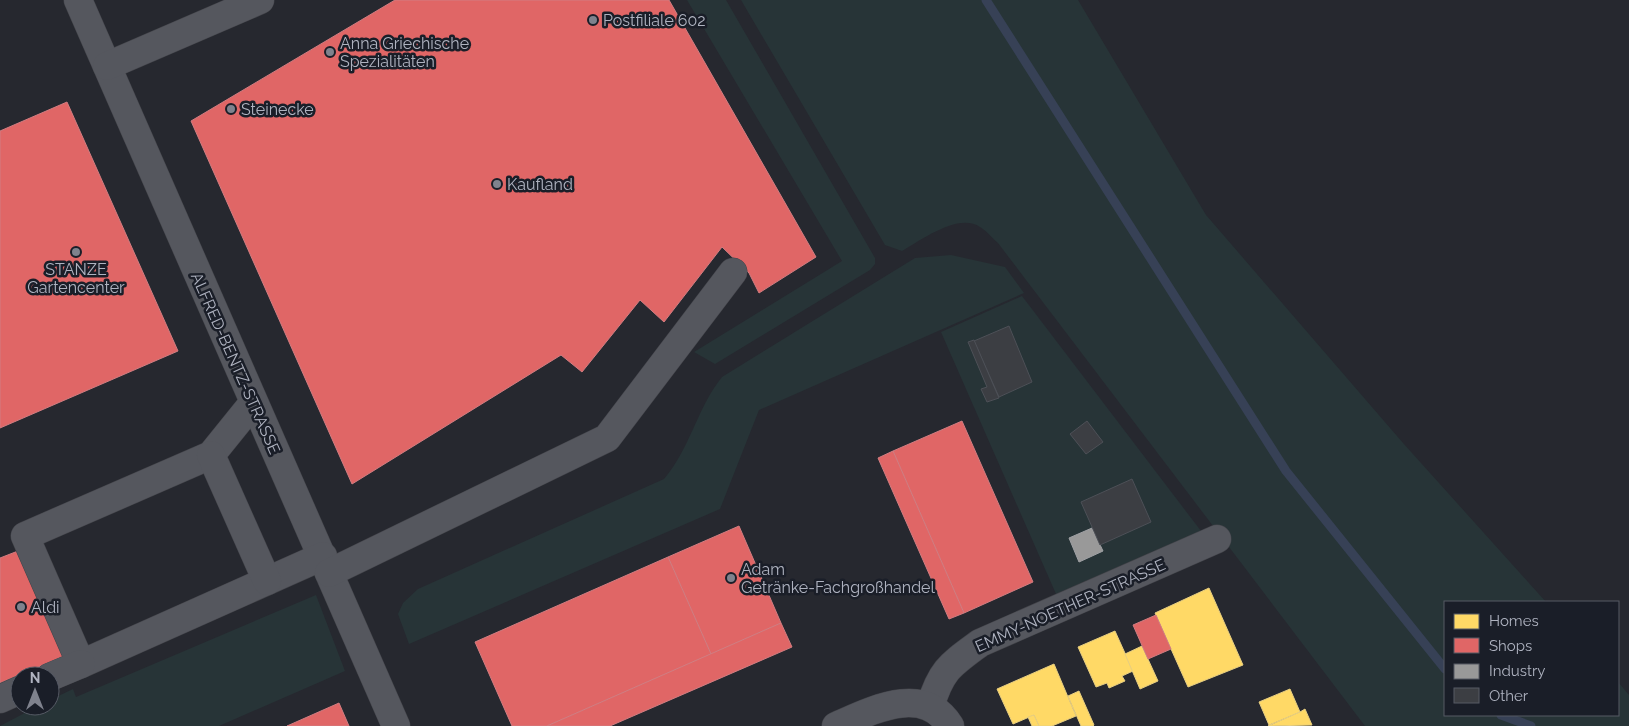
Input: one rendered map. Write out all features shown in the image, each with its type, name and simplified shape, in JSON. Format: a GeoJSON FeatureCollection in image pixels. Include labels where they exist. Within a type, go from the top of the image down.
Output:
{"type":"FeatureCollection","features":[{"type":"Feature","properties":{"kind":"street","name":"ALFRED-BENTZ-STRASSE"},"geometry":{"type":"LineString","coordinates":[[78,0],[396,726]]}},
{"type":"Feature","properties":{"kind":"street"},"geometry":{"type":"LineString","coordinates":[[107,66],[260,0]]}},
{"type":"Feature","properties":{"kind":"street"},"geometry":{"type":"LineString","coordinates":[[60,673],[267,582],[326,565],[606,438],[733,272]]}},
{"type":"Feature","properties":{"kind":"street"},"geometry":{"type":"LineString","coordinates":[[81,664],[25,536],[211,455],[253,403]]}},
{"type":"Feature","properties":{"kind":"street"},"geometry":{"type":"LineString","coordinates":[[211,455],[267,582]]}},
{"type":"Feature","properties":{"kind":"street","name":"EMMY-NOETHER-STRASSE"},"geometry":{"type":"LineString","coordinates":[[930,707],[936,687],[950,664],[980,643],[1218,539]]}},
{"type":"Feature","properties":{"kind":"street"},"geometry":{"type":"LineString","coordinates":[[836,726],[879,708],[904,702],[930,707],[945,718],[950,726]]}},
{"type":"Feature","properties":{"kind":"shaded area"},"geometry":{"type":"Polygon","coordinates":[[[687,0],[726,0],[875,258],[875,264],[870,270],[715,364],[694,352],[842,261],[687,0]]]}},
{"type":"Feature","properties":{"kind":"shaded area"},"geometry":{"type":"Polygon","coordinates":[[[741,0],[1078,0],[1206,215],[1403,443],[1545,601],[1444,601],[1444,716],[1619,716],[1619,683],[1629,695],[1629,726],[1365,726],[998,243],[980,227],[971,223],[962,223],[940,229],[902,251],[885,245],[741,0]]]}},
{"type":"Feature","properties":{"kind":"shaded area"},"geometry":{"type":"Polygon","coordinates":[[[951,255],[1005,267],[1024,293],[759,410],[720,509],[409,644],[398,614],[403,603],[418,589],[664,479],[681,455],[706,402],[722,377],[915,258],[951,255]]]}},
{"type":"Feature","properties":{"kind":"shaded area"},"geometry":{"type":"Polygon","coordinates":[[[1022,296],[1201,531],[1056,594],[941,332],[1022,296]]]}},
{"type":"Feature","properties":{"kind":"shaded area"},"geometry":{"type":"Polygon","coordinates":[[[316,595],[345,671],[219,726],[0,726],[19,716],[60,716],[60,695],[73,689],[76,697],[316,595]]]}},
{"type":"Feature","properties":{"kind":"building: Homes"},"geometry":{"type":"Polygon","coordinates":[[[1209,588],[1243,665],[1188,687],[1155,613],[1209,588]]]}},
{"type":"Feature","properties":{"kind":"building: Homes"},"geometry":{"type":"Polygon","coordinates":[[[1115,631],[1133,671],[1122,676],[1125,681],[1109,688],[1107,683],[1096,687],[1078,647],[1115,631]]]}},
{"type":"Feature","properties":{"kind":"building: Homes"},"geometry":{"type":"Polygon","coordinates":[[[1142,646],[1158,681],[1140,689],[1125,654],[1142,646]]]}},
{"type":"Feature","properties":{"kind":"building: Homes"},"geometry":{"type":"Polygon","coordinates":[[[1054,664],[1076,716],[1052,726],[1039,726],[1034,715],[1013,724],[997,689],[1054,664]]]}},
{"type":"Feature","properties":{"kind":"building: Homes"},"geometry":{"type":"Polygon","coordinates":[[[1290,689],[1300,712],[1269,725],[1259,702],[1290,689]]]}},
{"type":"Feature","properties":{"kind":"building: Homes"},"geometry":{"type":"Polygon","coordinates":[[[1079,691],[1093,726],[1081,726],[1068,696],[1079,691]]]}},
{"type":"Feature","properties":{"kind":"building: Homes"},"geometry":{"type":"Polygon","coordinates":[[[1305,709],[1312,725],[1268,726],[1300,712],[1305,709]]]}},
{"type":"Feature","properties":{"kind":"building: Homes"},"geometry":{"type":"Polygon","coordinates":[[[1034,715],[1039,726],[1032,726],[1028,717],[1034,715]]]}},
{"type":"Feature","properties":{"kind":"building: Shops","name":"Kaufland"},"geometry":{"type":"Polygon","coordinates":[[[395,0],[669,0],[816,257],[759,293],[749,273],[722,247],[664,322],[640,300],[582,372],[561,355],[352,484],[191,121],[395,0]]]}},
{"type":"Feature","properties":{"kind":"building: Shops"},"geometry":{"type":"Polygon","coordinates":[[[67,102],[178,351],[0,428],[0,131],[67,102]]]}},
{"type":"Feature","properties":{"kind":"building: Shops"},"geometry":{"type":"Polygon","coordinates":[[[962,421],[1033,582],[964,613],[893,451],[962,421]]]}},
{"type":"Feature","properties":{"kind":"building: Shops"},"geometry":{"type":"Polygon","coordinates":[[[893,451],[964,613],[949,619],[878,458],[893,451]]]}},
{"type":"Feature","properties":{"kind":"building: Shops"},"geometry":{"type":"Polygon","coordinates":[[[739,526],[781,623],[711,654],[668,557],[739,526]]]}},
{"type":"Feature","properties":{"kind":"building: Shops","name":"Aldi"},"geometry":{"type":"Polygon","coordinates":[[[18,551],[64,656],[40,666],[10,666],[10,679],[0,683],[0,558],[18,551]]]}},
{"type":"Feature","properties":{"kind":"building: Shops"},"geometry":{"type":"Polygon","coordinates":[[[668,557],[711,654],[547,726],[512,726],[475,642],[668,557]]]}},
{"type":"Feature","properties":{"kind":"building: Shops"},"geometry":{"type":"Polygon","coordinates":[[[1156,615],[1171,649],[1148,659],[1133,625],[1156,615]]]}},
{"type":"Feature","properties":{"kind":"building: Shops"},"geometry":{"type":"Polygon","coordinates":[[[781,623],[792,647],[610,726],[547,726],[781,623]]]}},
{"type":"Feature","properties":{"kind":"building: Shops"},"geometry":{"type":"Polygon","coordinates":[[[339,703],[349,726],[287,726],[339,703]]]}},
{"type":"Feature","properties":{"kind":"building: Industry"},"geometry":{"type":"Polygon","coordinates":[[[1092,528],[1103,551],[1079,562],[1069,538],[1092,528]]]}},
{"type":"Feature","properties":{"kind":"building: Other"},"geometry":{"type":"Polygon","coordinates":[[[1009,326],[1032,382],[999,397],[974,341],[1009,326]]]}},
{"type":"Feature","properties":{"kind":"building: Other"},"geometry":{"type":"Polygon","coordinates":[[[974,340],[999,398],[987,402],[981,389],[987,387],[968,342],[974,340]]]}},
{"type":"Feature","properties":{"kind":"building: Other"},"geometry":{"type":"Polygon","coordinates":[[[1087,421],[1103,442],[1086,454],[1070,434],[1087,421]]]}},
{"type":"Feature","properties":{"kind":"building: Other"},"geometry":{"type":"Polygon","coordinates":[[[1132,479],[1151,522],[1100,545],[1081,502],[1132,479]]]}},
{"type":"Feature","properties":{"kind":"waterway"},"geometry":{"type":"LineString","coordinates":[[986,0],[1286,471],[1444,668]]}},
{"type":"Feature","properties":{"kind":"waterway"},"geometry":{"type":"LineString","coordinates":[[1504,716],[1531,726]]}},
{"type":"Feature","properties":{"kind":"place","name":"Postfiliale 602"},"geometry":{"type":"Point","coordinates":[593,20]}},
{"type":"Feature","properties":{"kind":"place","name":"Anna Griechische Spezialitäten"},"geometry":{"type":"Point","coordinates":[330,52]}},
{"type":"Feature","properties":{"kind":"place","name":"Steinecke"},"geometry":{"type":"Point","coordinates":[231,109]}},
{"type":"Feature","properties":{"kind":"place","name":"Kaufland"},"geometry":{"type":"Point","coordinates":[497,184]}},
{"type":"Feature","properties":{"kind":"place","name":"STANZE Gartencenter"},"geometry":{"type":"Point","coordinates":[76,252]}},
{"type":"Feature","properties":{"kind":"place","name":"Adam Getränke-Fachgroßhandel"},"geometry":{"type":"Point","coordinates":[731,578]}},
{"type":"Feature","properties":{"kind":"place","name":"Aldi"},"geometry":{"type":"Point","coordinates":[21,607]}}]}
